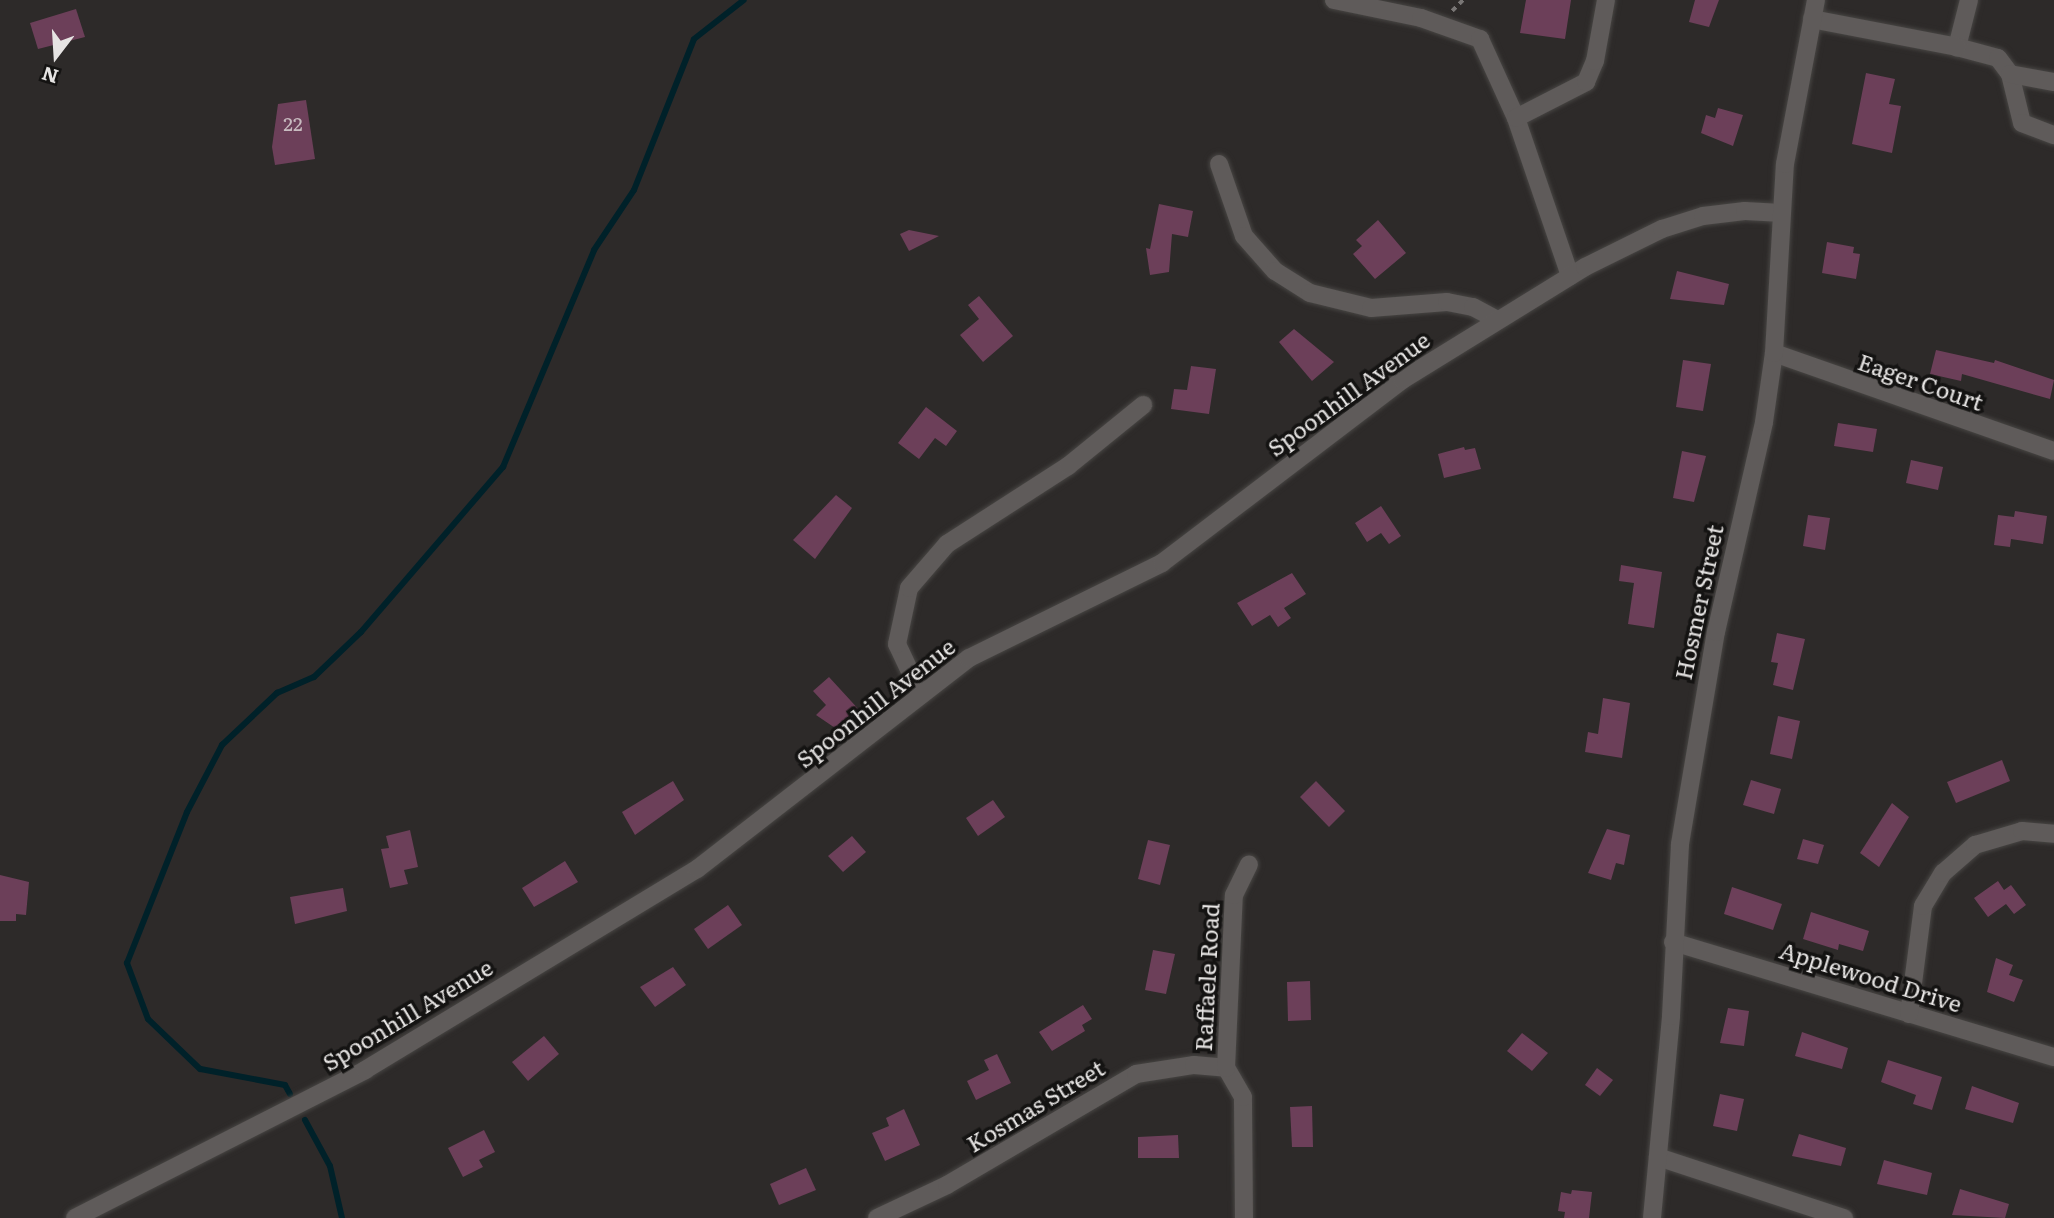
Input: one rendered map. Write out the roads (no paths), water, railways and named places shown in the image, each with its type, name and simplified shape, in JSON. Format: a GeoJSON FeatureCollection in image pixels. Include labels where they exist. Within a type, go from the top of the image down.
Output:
{"type":"FeatureCollection","features":[{"type":"Feature","properties":{"kind":"street"},"geometry":{"type":"LineString","coordinates":[[1334,0],[1420,9],[1479,39],[1516,118],[1570,276]]}},
{"type":"Feature","properties":{"kind":"street"},"geometry":{"type":"LineString","coordinates":[[1516,118],[1586,82],[1595,61],[1606,0]]}},
{"type":"Feature","properties":{"kind":"street","name":"Hosmer Street"},"geometry":{"type":"LineString","coordinates":[[1652,1218],[1678,855],[1702,706],[1764,422],[1774,353],[1790,118],[1816,0]]}},
{"type":"Feature","properties":{"kind":"street"},"geometry":{"type":"LineString","coordinates":[[1956,47],[1969,0]]}},
{"type":"Feature","properties":{"kind":"street"},"geometry":{"type":"LineString","coordinates":[[1812,19],[1956,47],[1998,58],[2010,74],[2022,123],[2054,135]]}},
{"type":"Feature","properties":{"kind":"street"},"geometry":{"type":"LineString","coordinates":[[2010,74],[2054,82]]}},
{"type":"Feature","properties":{"kind":"street"},"geometry":{"type":"LineString","coordinates":[[1219,164],[1244,236],[1275,271],[1310,293],[1371,308],[1447,302],[1473,307],[1497,320]]}},
{"type":"Feature","properties":{"kind":"street","name":"Spoonhill Avenue"},"geometry":{"type":"LineString","coordinates":[[75,1218],[356,1075],[697,869],[969,658],[1162,563],[1358,412],[1497,320],[1570,276],[1662,229],[1703,216],[1745,211],[1782,213]]}},
{"type":"Feature","properties":{"kind":"street","name":"Eager Court"},"geometry":{"type":"LineString","coordinates":[[1774,353],[2054,451]]}},
{"type":"Feature","properties":{"kind":"street"},"geometry":{"type":"LineString","coordinates":[[921,695],[897,644],[909,588],[947,544],[1068,466],[1143,405]]}},
{"type":"Feature","properties":{"kind":"street"},"geometry":{"type":"LineString","coordinates":[[1909,1014],[1923,906],[1943,873],[1975,845],[2022,831],[2054,834]]}},
{"type":"Feature","properties":{"kind":"street","name":"Raffaele Road"},"geometry":{"type":"LineString","coordinates":[[1244,1218],[1243,1097],[1226,1068],[1234,895],[1249,864]]}},
{"type":"Feature","properties":{"kind":"street","name":"Applewood Drive"},"geometry":{"type":"LineString","coordinates":[[1673,942],[2054,1056]]}},
{"type":"Feature","properties":{"kind":"street","name":"Kosmas Street"},"geometry":{"type":"LineString","coordinates":[[877,1218],[947,1185],[1136,1074],[1194,1065],[1226,1068]]}},
{"type":"Feature","properties":{"kind":"street"},"geometry":{"type":"LineString","coordinates":[[1658,1157],[1844,1218]]}},
{"type":"Feature","properties":{"kind":"waterway"},"geometry":{"type":"LineString","coordinates":[[290,1094],[285,1085],[200,1069],[148,1019],[127,963],[187,812],[222,745],[277,693],[314,677],[361,632],[503,467],[594,250],[634,190],[694,39],[744,0]]}},
{"type":"Feature","properties":{"kind":"waterway"},"geometry":{"type":"LineString","coordinates":[[305,1120],[330,1166],[342,1218]]}}]}
